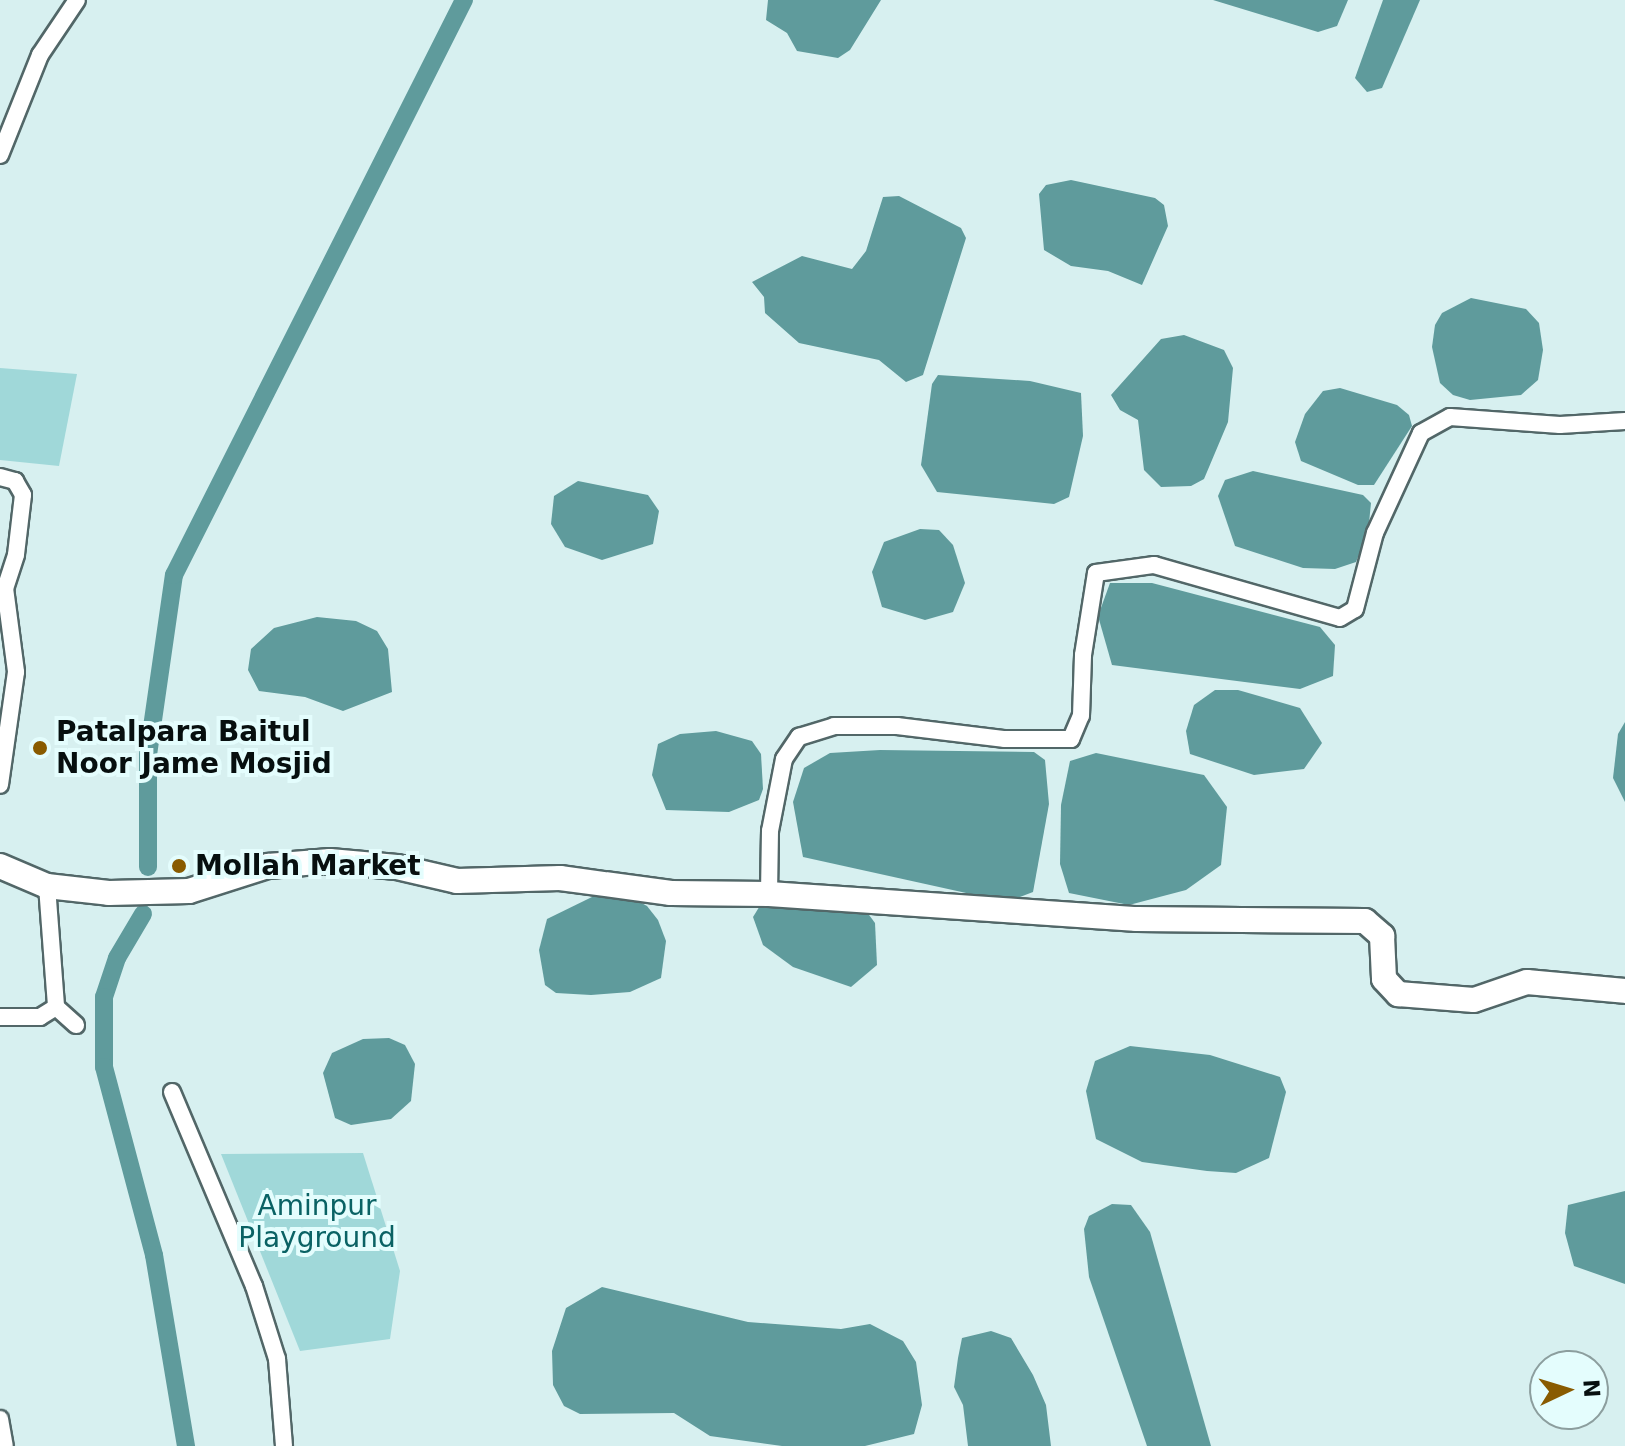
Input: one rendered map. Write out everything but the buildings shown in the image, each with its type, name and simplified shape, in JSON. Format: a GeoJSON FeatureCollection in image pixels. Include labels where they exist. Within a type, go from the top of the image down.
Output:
{"type":"FeatureCollection","features":[{"type":"Feature","properties":{"kind":"street"},"geometry":{"type":"LineString","coordinates":[[0,155],[40,55],[77,0]]}},
{"type":"Feature","properties":{"kind":"street"},"geometry":{"type":"LineString","coordinates":[[769,894],[770,831],[784,759],[799,737],[834,726],[897,726],[1005,739],[1071,739],[1081,716],[1083,655],[1096,573],[1154,565],[1340,618],[1355,609],[1375,533],[1421,433],[1450,417],[1560,425],[1625,421]]}},
{"type":"Feature","properties":{"kind":"street"},"geometry":{"type":"LineString","coordinates":[[0,477],[15,481],[23,495],[16,555],[5,588],[16,672],[0,785]]}},
{"type":"Feature","properties":{"kind":"street"},"geometry":{"type":"LineString","coordinates":[[0,866],[47,886],[109,893],[189,891],[268,866],[330,861],[397,867],[457,881],[560,878],[671,893],[769,894],[1137,919],[1365,921],[1382,936],[1384,979],[1398,994],[1474,1000],[1527,982],[1625,991]]}},
{"type":"Feature","properties":{"kind":"street"},"geometry":{"type":"LineString","coordinates":[[47,886],[56,1007],[76,1025]]}},
{"type":"Feature","properties":{"kind":"street"},"geometry":{"type":"LineString","coordinates":[[0,1017],[40,1017],[56,1007]]}},
{"type":"Feature","properties":{"kind":"street"},"geometry":{"type":"LineString","coordinates":[[172,1092],[254,1286],[277,1359],[284,1446]]}},
{"type":"Feature","properties":{"kind":"street"},"geometry":{"type":"LineString","coordinates":[[0,1419],[5,1446]]}},
{"type":"Feature","properties":{"kind":"green space"},"geometry":{"type":"Polygon","coordinates":[[[0,368],[77,374],[59,466],[0,460],[0,368]]]}},
{"type":"Feature","properties":{"kind":"green space","name":"Aminpur Playground"},"geometry":{"type":"Polygon","coordinates":[[[363,1153],[400,1271],[390,1339],[300,1351],[221,1154],[363,1153]]]}},
{"type":"Feature","properties":{"kind":"shaded area"},"geometry":{"type":"Polygon","coordinates":[[[768,0],[881,0],[850,50],[838,58],[797,51],[787,33],[766,20],[768,0]]]}},
{"type":"Feature","properties":{"kind":"shaded area"},"geometry":{"type":"Polygon","coordinates":[[[1213,0],[1348,0],[1337,26],[1318,32],[1213,0]]]}},
{"type":"Feature","properties":{"kind":"shaded area"},"geometry":{"type":"Polygon","coordinates":[[[1383,0],[1420,0],[1382,88],[1367,92],[1355,78],[1383,0]]]}},
{"type":"Feature","properties":{"kind":"shaded area"},"geometry":{"type":"Polygon","coordinates":[[[1071,180],[1155,198],[1164,205],[1168,226],[1142,285],[1108,271],[1071,266],[1044,250],[1039,194],[1046,185],[1071,180]]]}},
{"type":"Feature","properties":{"kind":"shaded area"},"geometry":{"type":"Polygon","coordinates":[[[899,196],[961,228],[966,238],[923,375],[906,382],[879,360],[799,343],[765,313],[764,297],[752,282],[802,256],[852,269],[866,251],[883,197],[899,196]]]}},
{"type":"Feature","properties":{"kind":"shaded area"},"geometry":{"type":"Polygon","coordinates":[[[1471,298],[1526,309],[1539,323],[1543,350],[1538,380],[1521,395],[1470,400],[1453,395],[1440,383],[1432,347],[1435,325],[1442,313],[1471,298]]]}},
{"type":"Feature","properties":{"kind":"shaded area"},"geometry":{"type":"Polygon","coordinates":[[[1184,335],[1224,350],[1233,368],[1228,422],[1204,479],[1191,486],[1161,487],[1144,470],[1138,420],[1120,410],[1111,395],[1161,339],[1184,335]]]}},
{"type":"Feature","properties":{"kind":"shaded area"},"geometry":{"type":"Polygon","coordinates":[[[938,375],[1030,381],[1081,393],[1083,436],[1069,497],[1054,504],[937,492],[921,465],[932,384],[938,375]]]}},
{"type":"Feature","properties":{"kind":"shaded area"},"geometry":{"type":"Polygon","coordinates":[[[1340,388],[1397,405],[1409,415],[1412,426],[1374,485],[1358,485],[1301,461],[1295,442],[1305,414],[1323,391],[1340,388]]]}},
{"type":"Feature","properties":{"kind":"shaded area"},"geometry":{"type":"Polygon","coordinates":[[[1253,471],[1363,495],[1371,503],[1368,533],[1356,562],[1335,569],[1303,568],[1235,546],[1218,496],[1225,480],[1253,471]]]}},
{"type":"Feature","properties":{"kind":"shaded area"},"geometry":{"type":"Polygon","coordinates":[[[578,481],[648,495],[659,511],[653,544],[602,560],[565,547],[551,524],[554,496],[578,481]]]}},
{"type":"Feature","properties":{"kind":"shaded area"},"geometry":{"type":"Polygon","coordinates":[[[920,529],[939,530],[953,545],[965,583],[953,612],[925,620],[882,607],[872,572],[884,542],[920,529]]]}},
{"type":"Feature","properties":{"kind":"shaded area"},"geometry":{"type":"Polygon","coordinates":[[[1110,583],[1152,583],[1320,627],[1335,645],[1333,676],[1300,689],[1112,665],[1098,616],[1110,583]]]}},
{"type":"Feature","properties":{"kind":"shaded area"},"geometry":{"type":"Polygon","coordinates":[[[317,617],[356,621],[377,631],[388,649],[392,692],[343,711],[305,697],[259,691],[248,670],[251,649],[274,628],[317,617]]]}},
{"type":"Feature","properties":{"kind":"shaded area"},"geometry":{"type":"Polygon","coordinates":[[[1215,690],[1238,690],[1300,708],[1322,743],[1304,769],[1254,775],[1190,754],[1186,731],[1194,705],[1215,690]]]}},
{"type":"Feature","properties":{"kind":"shaded area"},"geometry":{"type":"Polygon","coordinates":[[[1625,722],[1625,802],[1613,778],[1618,734],[1625,722]]]}},
{"type":"Feature","properties":{"kind":"shaded area"},"geometry":{"type":"Polygon","coordinates":[[[716,731],[752,741],[761,754],[763,789],[759,800],[729,812],[666,810],[652,775],[658,744],[680,734],[716,731]]]}},
{"type":"Feature","properties":{"kind":"shaded area"},"geometry":{"type":"Polygon","coordinates":[[[880,750],[1034,752],[1045,760],[1049,804],[1033,892],[1007,902],[803,857],[793,802],[804,768],[830,753],[880,750]]]}},
{"type":"Feature","properties":{"kind":"shaded area"},"geometry":{"type":"Polygon","coordinates":[[[1096,753],[1204,775],[1227,807],[1221,865],[1186,890],[1129,905],[1069,893],[1060,864],[1061,805],[1070,761],[1096,753]]]}},
{"type":"Feature","properties":{"kind":"shaded area"},"geometry":{"type":"Polygon","coordinates":[[[623,893],[647,906],[658,920],[666,941],[661,978],[630,992],[591,995],[556,993],[545,985],[539,950],[547,919],[594,896],[623,893]]]}},
{"type":"Feature","properties":{"kind":"shaded area"},"geometry":{"type":"Polygon","coordinates":[[[766,896],[861,904],[875,923],[877,965],[851,987],[793,967],[763,945],[753,917],[766,896]]]}},
{"type":"Feature","properties":{"kind":"shaded area"},"geometry":{"type":"Polygon","coordinates":[[[389,1038],[405,1045],[415,1064],[411,1101],[391,1119],[351,1125],[335,1118],[323,1073],[332,1053],[363,1039],[389,1038]]]}},
{"type":"Feature","properties":{"kind":"shaded area"},"geometry":{"type":"Polygon","coordinates":[[[1130,1046],[1210,1055],[1280,1077],[1286,1092],[1269,1158],[1236,1173],[1207,1171],[1142,1162],[1096,1139],[1086,1091],[1095,1061],[1130,1046]]]}},
{"type":"Feature","properties":{"kind":"shaded area"},"geometry":{"type":"Polygon","coordinates":[[[1625,1191],[1625,1284],[1574,1266],[1565,1233],[1568,1205],[1625,1191]]]}},
{"type":"Feature","properties":{"kind":"shaded area"},"geometry":{"type":"Polygon","coordinates":[[[1112,1204],[1131,1205],[1150,1232],[1211,1446],[1147,1446],[1089,1277],[1084,1229],[1089,1216],[1112,1204]]]}},
{"type":"Feature","properties":{"kind":"shaded area"},"geometry":{"type":"Polygon","coordinates":[[[602,1287],[748,1322],[841,1329],[870,1324],[903,1341],[916,1362],[922,1405],[914,1434],[865,1446],[782,1446],[710,1436],[674,1413],[580,1414],[564,1406],[553,1385],[552,1351],[566,1308],[602,1287]]]}},
{"type":"Feature","properties":{"kind":"shaded area"},"geometry":{"type":"Polygon","coordinates":[[[991,1331],[1011,1338],[1033,1375],[1046,1405],[1051,1446],[968,1446],[963,1405],[954,1387],[962,1338],[991,1331]]]}},
{"type":"Feature","properties":{"kind":"waterway"},"geometry":{"type":"LineString","coordinates":[[148,867],[148,755],[174,575],[464,0]]}},
{"type":"Feature","properties":{"kind":"waterway"},"geometry":{"type":"LineString","coordinates":[[143,914],[117,958],[104,997],[104,1067],[154,1255],[186,1446]]}},
{"type":"Feature","properties":{"kind":"place","name":"Patalpara Baitul Noor Jame Mosjid"},"geometry":{"type":"Point","coordinates":[40,748]}},
{"type":"Feature","properties":{"kind":"place","name":"Mollah Market"},"geometry":{"type":"Point","coordinates":[179,866]}}]}
